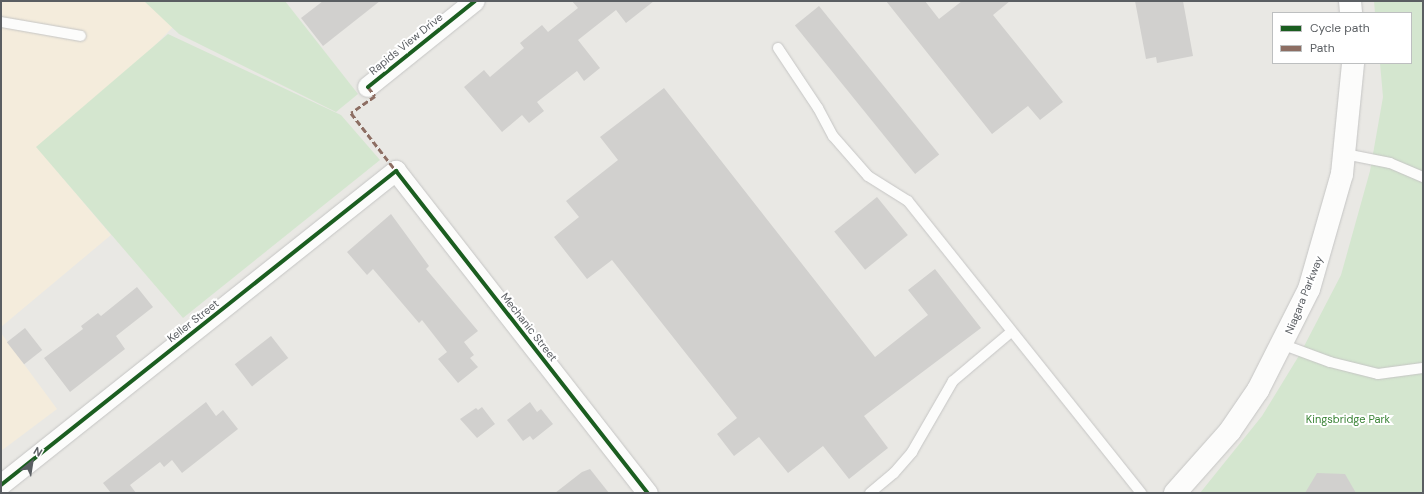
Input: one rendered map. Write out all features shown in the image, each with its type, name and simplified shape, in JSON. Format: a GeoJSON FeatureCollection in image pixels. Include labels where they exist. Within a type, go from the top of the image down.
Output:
{"type":"FeatureCollection","features":[{"type":"Feature","properties":{"kind":"main road"},"geometry":{"type":"LineString","coordinates":[[1350,1],[1350,12]]}},
{"type":"Feature","properties":{"kind":"main road","name":"Niagara Parkway"},"geometry":{"type":"LineString","coordinates":[[1175,493],[1230,431],[1258,390],[1284,345],[1322,254],[1345,154],[1353,64]]}},
{"type":"Feature","properties":{"kind":"street","name":"Rapids View Drive"},"geometry":{"type":"LineString","coordinates":[[368,87],[474,1]]}},
{"type":"Feature","properties":{"kind":"street","name":"Keller Street"},"geometry":{"type":"LineString","coordinates":[[1,484],[396,171]]}},
{"type":"Feature","properties":{"kind":"street","name":"Mechanic Street"},"geometry":{"type":"LineString","coordinates":[[396,171],[648,493]]}},
{"type":"Feature","properties":{"kind":"lane"},"geometry":{"type":"LineString","coordinates":[[1,22],[81,36]]}},
{"type":"Feature","properties":{"kind":"lane"},"geometry":{"type":"LineString","coordinates":[[778,48],[818,108],[833,136],[868,176],[908,201],[1141,493]]}},
{"type":"Feature","properties":{"kind":"lane"},"geometry":{"type":"LineString","coordinates":[[1345,154],[1390,163],[1423,177]]}},
{"type":"Feature","properties":{"kind":"lane"},"geometry":{"type":"LineString","coordinates":[[870,493],[894,473],[912,452],[953,381],[1011,332]]}},
{"type":"Feature","properties":{"kind":"lane"},"geometry":{"type":"LineString","coordinates":[[1284,345],[1330,362],[1378,374],[1423,368]]}},
{"type":"Feature","properties":{"kind":"shaded area"},"geometry":{"type":"Polygon","coordinates":[[[1,1],[198,1],[46,158],[111,235],[1,327],[1,1]]]}},
{"type":"Feature","properties":{"kind":"shaded area"},"geometry":{"type":"Polygon","coordinates":[[[1,333],[57,409],[1,451],[1,333]]]}},
{"type":"Feature","properties":{"kind":"green space"},"geometry":{"type":"Polygon","coordinates":[[[144,1],[285,1],[358,94],[336,112],[179,34],[144,1]]]}},
{"type":"Feature","properties":{"kind":"green space","name":"Kingsbridge Park"},"geometry":{"type":"Polygon","coordinates":[[[1374,1],[1423,1],[1423,493],[1200,493],[1262,416],[1300,354],[1341,275],[1370,171],[1383,97],[1380,64],[1412,64],[1412,12],[1375,12],[1374,1]]]}},
{"type":"Feature","properties":{"kind":"green space"},"geometry":{"type":"Polygon","coordinates":[[[168,34],[341,115],[380,160],[183,318],[36,147],[168,34]]]}},
{"type":"Feature","properties":{"kind":"building"},"geometry":{"type":"Polygon","coordinates":[[[323,1],[380,1],[323,46],[301,18],[323,1]]]}},
{"type":"Feature","properties":{"kind":"building"},"geometry":{"type":"Polygon","coordinates":[[[572,1],[654,1],[626,23],[616,10],[578,40],[600,68],[584,81],[577,71],[537,102],[544,111],[529,123],[522,115],[502,132],[464,87],[484,70],[490,77],[524,48],[520,43],[542,25],[548,32],[578,8],[572,1]]]}},
{"type":"Feature","properties":{"kind":"building"},"geometry":{"type":"Polygon","coordinates":[[[886,1],[925,1],[939,19],[962,1],[1010,1],[993,15],[1063,102],[1040,120],[1028,106],[992,134],[886,1]]]}},
{"type":"Feature","properties":{"kind":"building"},"geometry":{"type":"Polygon","coordinates":[[[1135,1],[1183,1],[1193,56],[1157,63],[1156,57],[1146,59],[1135,1]]]}},
{"type":"Feature","properties":{"kind":"building"},"geometry":{"type":"Polygon","coordinates":[[[819,6],[939,154],[915,174],[795,26],[819,6]]]}},
{"type":"Feature","properties":{"kind":"building"},"geometry":{"type":"Polygon","coordinates":[[[664,88],[875,357],[928,315],[908,290],[935,269],[981,328],[864,416],[888,448],[849,479],[823,446],[788,473],[759,437],[734,456],[717,434],[737,418],[612,260],[587,279],[554,237],[579,217],[566,201],[618,160],[600,137],[664,88]]]}},
{"type":"Feature","properties":{"kind":"building"},"geometry":{"type":"Polygon","coordinates":[[[877,197],[908,235],[865,270],[834,232],[877,197]]]}},
{"type":"Feature","properties":{"kind":"building"},"geometry":{"type":"Polygon","coordinates":[[[391,214],[429,266],[426,269],[478,331],[464,342],[474,355],[470,358],[478,367],[458,383],[438,359],[447,352],[422,320],[419,323],[373,269],[367,275],[347,252],[391,214]]]}},
{"type":"Feature","properties":{"kind":"building"},"geometry":{"type":"Polygon","coordinates":[[[137,287],[153,307],[116,336],[125,349],[70,392],[44,358],[83,329],[81,326],[98,313],[101,316],[137,287]]]}},
{"type":"Feature","properties":{"kind":"building"},"geometry":{"type":"Polygon","coordinates":[[[25,328],[42,350],[24,364],[7,342],[25,328]]]}},
{"type":"Feature","properties":{"kind":"building"},"geometry":{"type":"Polygon","coordinates":[[[271,336],[288,358],[252,386],[235,364],[271,336]]]}},
{"type":"Feature","properties":{"kind":"building"},"geometry":{"type":"Polygon","coordinates":[[[206,402],[216,416],[223,410],[238,429],[182,473],[172,460],[164,467],[160,462],[130,485],[136,493],[111,493],[103,483],[206,402]]]}},
{"type":"Feature","properties":{"kind":"building"},"geometry":{"type":"Polygon","coordinates":[[[530,402],[537,412],[541,409],[553,424],[533,440],[530,436],[523,441],[507,420],[530,402]]]}},
{"type":"Feature","properties":{"kind":"building"},"geometry":{"type":"Polygon","coordinates":[[[482,407],[495,424],[477,438],[460,419],[476,408],[478,410],[482,407]]]}},
{"type":"Feature","properties":{"kind":"building"},"geometry":{"type":"Polygon","coordinates":[[[590,469],[609,493],[555,493],[582,472],[590,469]]]}},
{"type":"Feature","properties":{"kind":"building"},"geometry":{"type":"Polygon","coordinates":[[[1317,473],[1345,474],[1356,493],[1305,493],[1317,473]]]}},
{"type":"Feature","properties":{"kind":"marked path"},"geometry":{"type":"LineString","coordinates":[[368,87],[375,96],[351,113],[396,171]]}},
{"type":"Feature","properties":{"kind":"cycle path"},"geometry":{"type":"LineString","coordinates":[[368,87],[475,1]]}},
{"type":"Feature","properties":{"kind":"cycle path"},"geometry":{"type":"LineString","coordinates":[[1,485],[396,171],[648,493]]}}]}
